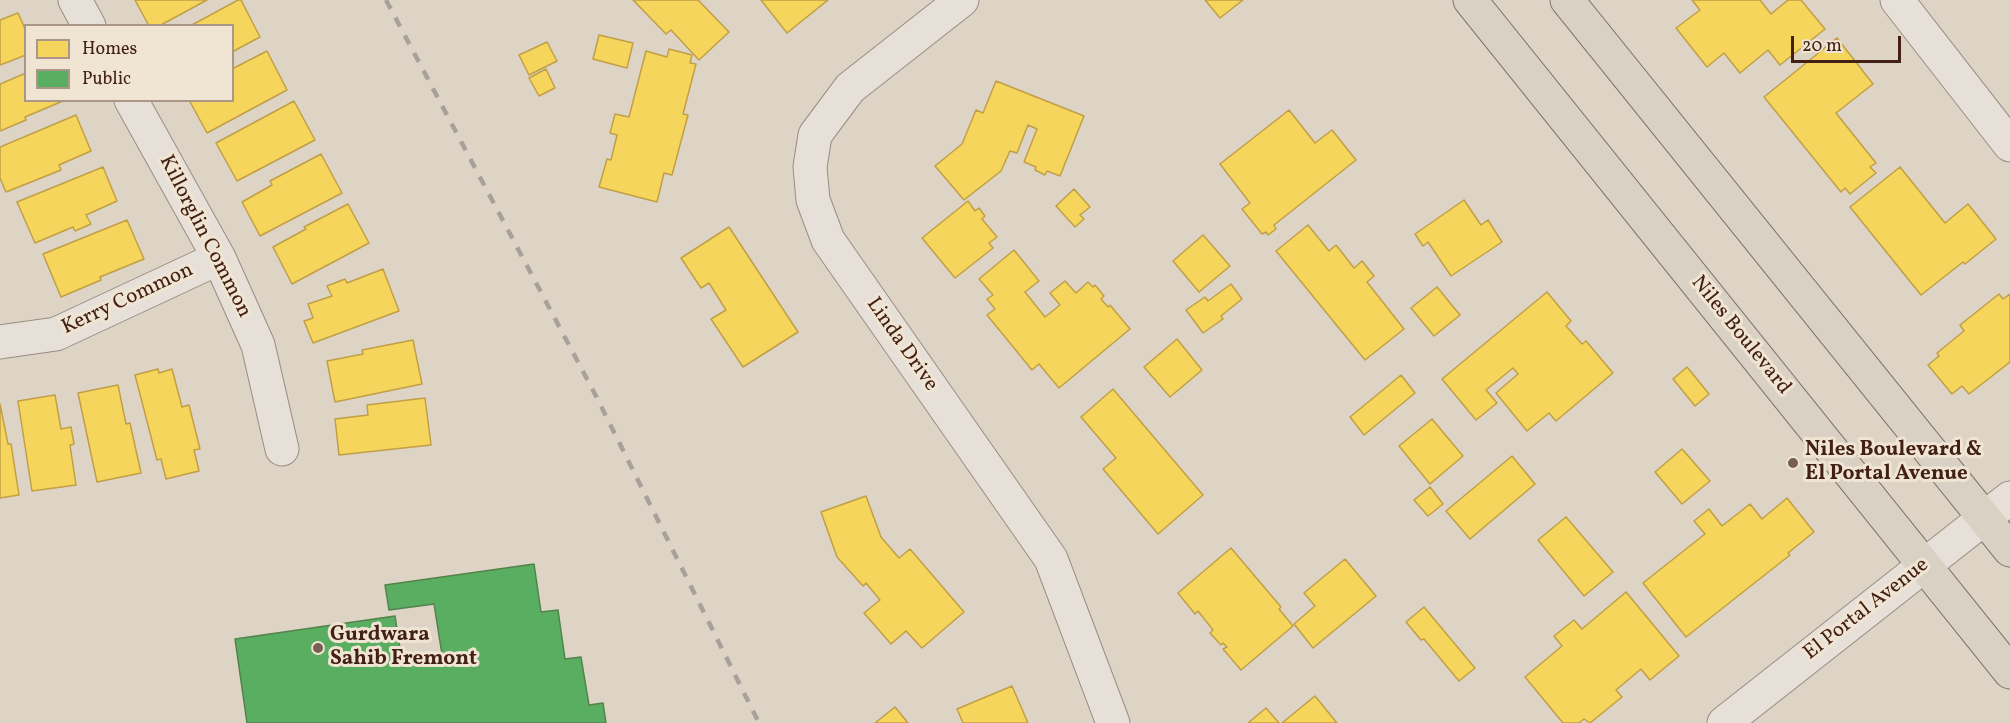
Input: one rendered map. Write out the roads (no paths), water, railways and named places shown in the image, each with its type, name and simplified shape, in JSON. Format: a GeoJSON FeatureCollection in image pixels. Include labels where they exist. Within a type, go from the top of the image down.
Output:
{"type":"FeatureCollection","features":[{"type":"Feature","properties":{"kind":"main road","name":"Niles Boulevard"},"geometry":{"type":"LineString","coordinates":[[1470,0],[2010,672]]}},
{"type":"Feature","properties":{"kind":"main road"},"geometry":{"type":"LineString","coordinates":[[1568,0],[2010,550]]}},
{"type":"Feature","properties":{"kind":"street"},"geometry":{"type":"LineString","coordinates":[[75,0],[88,24]]}},
{"type":"Feature","properties":{"kind":"street","name":"Linda Drive"},"geometry":{"type":"LineString","coordinates":[[962,0],[850,88],[815,135],[810,166],[813,200],[828,240],[1051,559],[1113,723]]}},
{"type":"Feature","properties":{"kind":"street"},"geometry":{"type":"LineString","coordinates":[[1897,0],[2010,145]]}},
{"type":"Feature","properties":{"kind":"street","name":"Killorglin Common"},"geometry":{"type":"LineString","coordinates":[[132,102],[219,258],[258,345],[282,449]]}},
{"type":"Feature","properties":{"kind":"street","name":"Kerry Common"},"geometry":{"type":"LineString","coordinates":[[0,342],[56,334],[219,258]]}},
{"type":"Feature","properties":{"kind":"street","name":"El Portal Avenue"},"geometry":{"type":"LineString","coordinates":[[1725,723],[2010,498]]}},
{"type":"Feature","properties":{"kind":"railway"},"geometry":{"type":"LineString","coordinates":[[386,0],[596,396],[759,723]]}},
{"type":"Feature","properties":{"kind":"place","name":"Niles Boulevard & El Portal Avenue"},"geometry":{"type":"Point","coordinates":[1793,463]}},
{"type":"Feature","properties":{"kind":"place","name":"Gurdwara Sahib Fremont"},"geometry":{"type":"Point","coordinates":[318,648]}}]}
